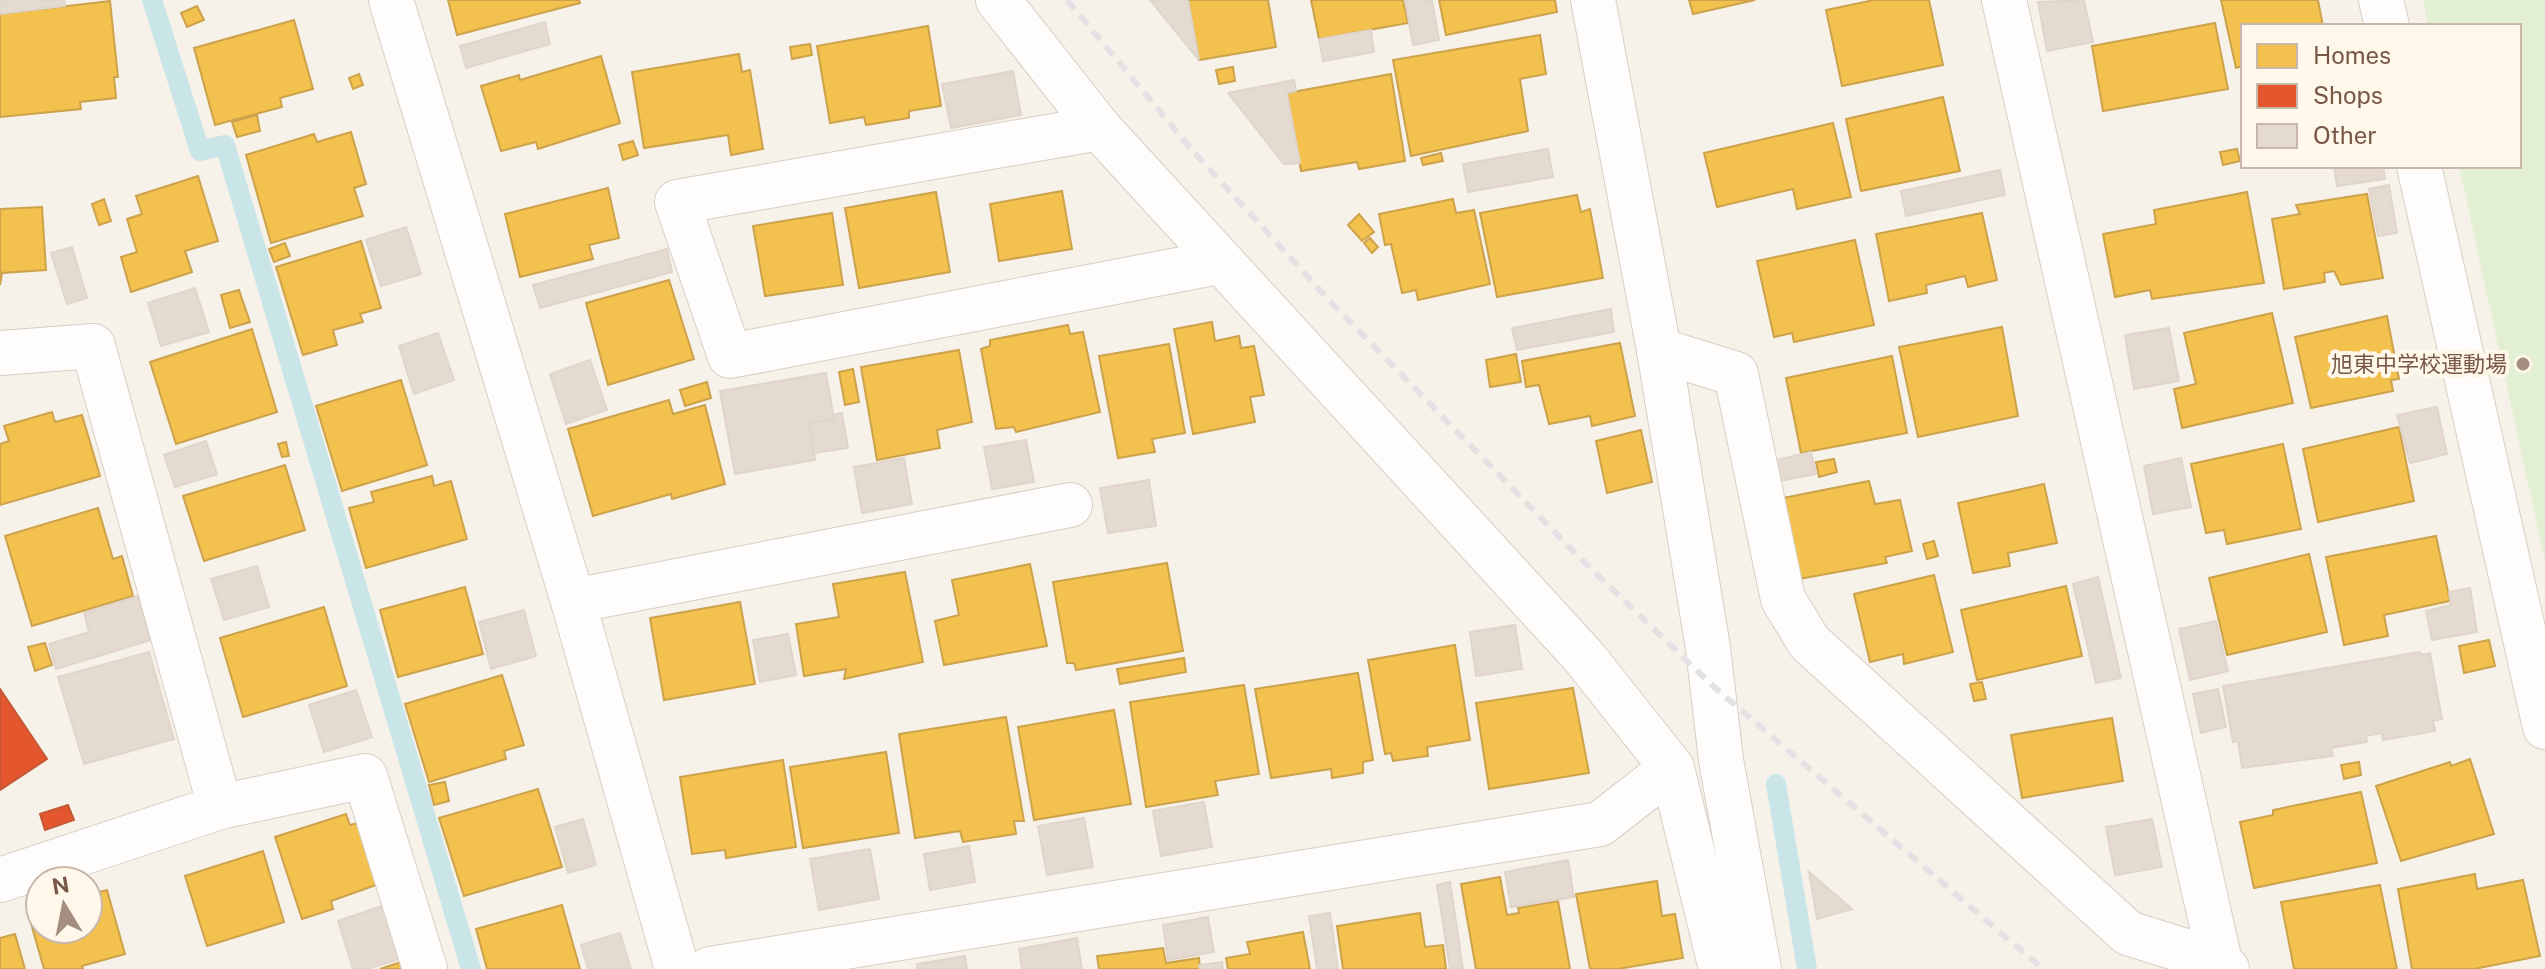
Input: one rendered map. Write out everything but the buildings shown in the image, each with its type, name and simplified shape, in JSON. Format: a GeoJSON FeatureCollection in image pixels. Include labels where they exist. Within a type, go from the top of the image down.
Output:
{"type":"FeatureCollection","features":[{"type":"Feature","properties":{"kind":"street"},"geometry":{"type":"LineString","coordinates":[[391,0],[573,601],[677,969]]}},
{"type":"Feature","properties":{"kind":"street"},"geometry":{"type":"LineString","coordinates":[[998,0],[1099,128],[1584,657],[1672,768],[1721,969]]}},
{"type":"Feature","properties":{"kind":"street"},"geometry":{"type":"LineString","coordinates":[[1593,0],[1659,350],[1708,648],[1721,760],[1759,969]]}},
{"type":"Feature","properties":{"kind":"street"},"geometry":{"type":"LineString","coordinates":[[2004,0],[2224,966]]}},
{"type":"Feature","properties":{"kind":"street"},"geometry":{"type":"LineString","coordinates":[[2381,0],[2387,24]]}},
{"type":"Feature","properties":{"kind":"street"},"geometry":{"type":"LineString","coordinates":[[1099,128],[677,202],[730,356],[1219,262]]}},
{"type":"Feature","properties":{"kind":"street"},"geometry":{"type":"LineString","coordinates":[[2419,168],[2545,727]]}},
{"type":"Feature","properties":{"kind":"street"},"geometry":{"type":"LineString","coordinates":[[0,353],[93,346],[220,807]]}},
{"type":"Feature","properties":{"kind":"street"},"geometry":{"type":"LineString","coordinates":[[1659,350],[1736,374],[1783,599],[1809,642],[2128,933],[2224,966]]}},
{"type":"Feature","properties":{"kind":"street"},"geometry":{"type":"LineString","coordinates":[[573,601],[1070,505]]}},
{"type":"Feature","properties":{"kind":"street"},"geometry":{"type":"LineString","coordinates":[[710,969],[1600,824],[1672,768]]}},
{"type":"Feature","properties":{"kind":"street"},"geometry":{"type":"LineString","coordinates":[[0,880],[220,807],[365,776],[425,969]]}},
{"type":"Feature","properties":{"kind":"green space","name":"旭東中学校運動場"},"geometry":{"type":"Polygon","coordinates":[[[2423,0],[2545,0],[2545,562],[2459,168],[2521,168],[2521,24],[2428,24],[2423,0]]]}},
{"type":"Feature","properties":{"kind":"waterway"},"geometry":{"type":"LineString","coordinates":[[152,0],[200,151],[225,145],[471,969]]}},
{"type":"Feature","properties":{"kind":"waterway"},"geometry":{"type":"LineString","coordinates":[[1776,784],[1807,969]]}},
{"type":"Feature","properties":{"kind":"railway"},"geometry":{"type":"LineString","coordinates":[[1067,0],[1192,150],[1329,300],[1578,556],[1713,686],[2043,969]]}},
{"type":"Feature","properties":{"kind":"place","name":"旭東中学校運動場"},"geometry":{"type":"Point","coordinates":[2523,364]}}]}
